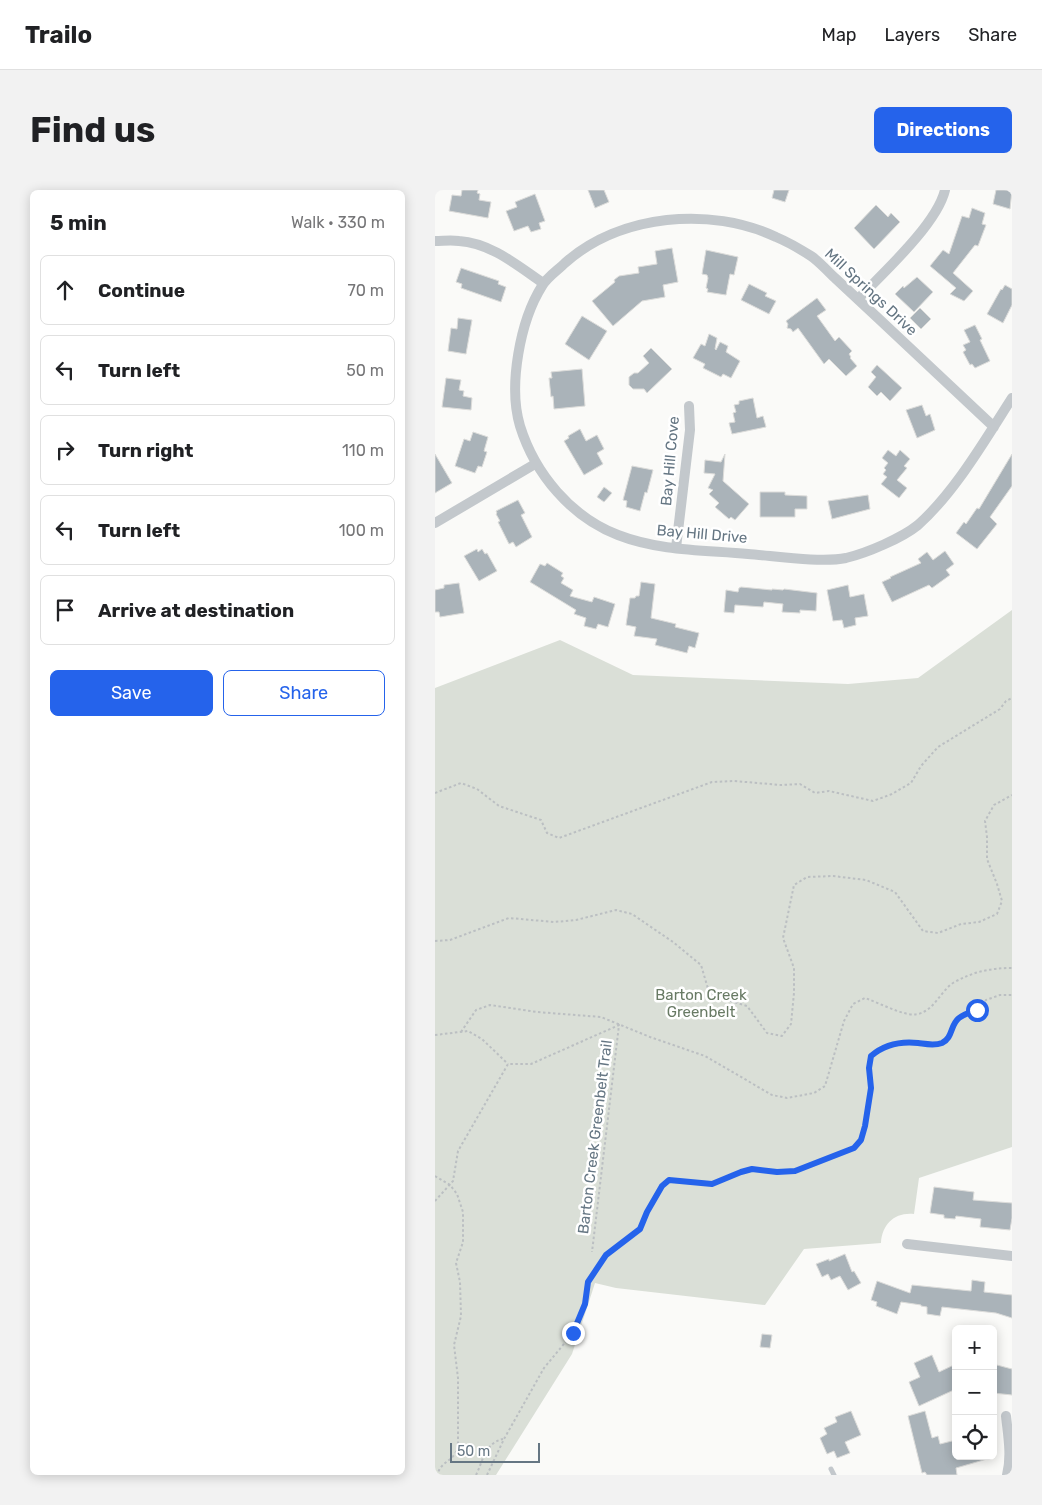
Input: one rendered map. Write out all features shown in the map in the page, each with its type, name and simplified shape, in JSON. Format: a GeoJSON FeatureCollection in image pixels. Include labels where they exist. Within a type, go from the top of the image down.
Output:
{"type":"FeatureCollection","features":[{"type":"Feature","properties":{"kind":"street"},"geometry":{"type":"LineString","coordinates":[[858,299],[928,225],[945,190]]}},
{"type":"Feature","properties":{"kind":"street","name":"Mill Springs Drive"},"geometry":{"type":"LineString","coordinates":[[543,283],[571,258],[601,238],[630,227],[694,218],[734,223],[774,236],[813,258],[994,427]]}},
{"type":"Feature","properties":{"kind":"street"},"geometry":{"type":"LineString","coordinates":[[435,241],[461,241],[491,250],[508,259],[543,283]]}},
{"type":"Feature","properties":{"kind":"street","name":"Bay Hill Drive"},"geometry":{"type":"LineString","coordinates":[[543,283],[530,311],[519,347],[515,382],[519,424],[535,464],[558,494],[585,518],[615,534],[645,544],[812,558],[844,558],[875,548],[915,527],[945,497],[1012,398]]}},
{"type":"Feature","properties":{"kind":"street","name":"Bay Hill Cove"},"geometry":{"type":"LineString","coordinates":[[676,548],[690,430],[689,406]]}},
{"type":"Feature","properties":{"kind":"street"},"geometry":{"type":"LineString","coordinates":[[435,523],[535,464]]}},
{"type":"Feature","properties":{"kind":"street"},"geometry":{"type":"LineString","coordinates":[[907,1244],[1012,1256]]}},
{"type":"Feature","properties":{"kind":"street"},"geometry":{"type":"LineString","coordinates":[[1005,1416],[1009,1443],[1009,1468],[1007,1475]]}},
{"type":"Feature","properties":{"kind":"lane"},"geometry":{"type":"LineString","coordinates":[[831,1469],[834,1475]]}},
{"type":"Feature","properties":{"kind":"path"},"geometry":{"type":"LineString","coordinates":[[435,793],[461,783],[477,789],[499,806],[541,820],[547,833],[559,838],[712,782],[800,784],[815,793],[829,791],[873,801],[892,794],[911,783],[921,766],[938,747],[1001,709],[1005,701],[1012,698]]}},
{"type":"Feature","properties":{"kind":"path"},"geometry":{"type":"LineString","coordinates":[[435,941],[450,940],[509,918],[553,922],[576,920],[616,910],[632,914],[673,942],[701,965],[709,992],[747,1006],[767,1034],[782,1036],[791,1024],[794,993],[794,968],[783,938],[794,886],[807,877],[833,876],[866,880],[895,892],[923,931],[938,933],[961,924],[979,922],[997,914],[1002,902],[987,859],[985,821],[994,805],[1012,794]]}},
{"type":"Feature","properties":{"kind":"path"},"geometry":{"type":"LineString","coordinates":[[619,1025],[705,1056],[772,1096],[787,1098],[814,1093],[825,1086],[844,1021],[853,1004],[865,998],[909,1014],[923,1013],[952,984],[977,971],[1012,968]]}},
{"type":"Feature","properties":{"kind":"path"},"geometry":{"type":"LineString","coordinates":[[487,1475],[504,1439],[544,1368],[573,1333],[585,1304],[588,1282],[606,1255],[640,1229],[647,1212],[662,1186],[669,1180],[712,1184],[752,1169],[777,1172],[795,1171],[854,1148],[861,1140],[865,1126],[871,1088],[869,1068],[871,1056],[880,1048],[897,1042],[941,1044],[948,1039],[959,1017],[977,1010],[986,1000],[1000,995],[1012,995]]}},
{"type":"Feature","properties":{"kind":"path","name":"Barton Creek Greenbelt Trail"},"geometry":{"type":"LineString","coordinates":[[461,1032],[476,1010],[490,1005],[537,1012],[601,1017],[619,1025]]}},
{"type":"Feature","properties":{"kind":"path","name":"Barton Creek Greenbelt Trail"},"geometry":{"type":"LineString","coordinates":[[509,1064],[531,1064],[619,1025]]}},
{"type":"Feature","properties":{"kind":"path","name":"Barton Creek Greenbelt Trail"},"geometry":{"type":"LineString","coordinates":[[593,1252],[619,1025]]}},
{"type":"Feature","properties":{"kind":"path"},"geometry":{"type":"LineString","coordinates":[[435,1035],[468,1031],[482,1039],[509,1064],[458,1151],[453,1181],[435,1202]]}},
{"type":"Feature","properties":{"kind":"path"},"geometry":{"type":"LineString","coordinates":[[435,1176],[449,1185],[457,1194],[463,1212],[463,1242],[456,1263],[460,1282],[461,1316],[454,1345],[458,1378],[458,1448],[454,1457],[440,1467],[437,1475]]}},
{"type":"Feature","properties":{"kind":"path"},"geometry":{"type":"LineString","coordinates":[[476,1475],[483,1455],[492,1444],[504,1439]]}},
{"type":"Feature","properties":{"kind":"green space","name":"Barton Creek Greenbelt"},"geometry":{"type":"Polygon","coordinates":[[[1012,610],[1012,1147],[919,1178],[914,1214],[895,1217],[884,1230],[881,1243],[804,1249],[765,1305],[616,1288],[595,1283],[572,1354],[496,1475],[435,1475],[435,688],[560,640],[633,675],[848,684],[918,678],[1012,610]]]}},
{"type":"Feature","properties":{"kind":"building"},"geometry":{"type":"Polygon","coordinates":[[[462,190],[478,190],[477,193],[480,194],[479,200],[491,202],[488,218],[449,211],[452,195],[461,196],[462,190]]]}},
{"type":"Feature","properties":{"kind":"building"},"geometry":{"type":"Polygon","coordinates":[[[588,190],[604,190],[609,202],[595,208],[588,190]]]}},
{"type":"Feature","properties":{"kind":"building"},"geometry":{"type":"Polygon","coordinates":[[[774,190],[789,190],[785,202],[772,198],[774,190]]]}},
{"type":"Feature","properties":{"kind":"building"},"geometry":{"type":"Polygon","coordinates":[[[996,190],[1012,190],[1010,209],[993,204],[996,190]]]}},
{"type":"Feature","properties":{"kind":"building"},"geometry":{"type":"Polygon","coordinates":[[[535,194],[545,221],[539,223],[541,229],[531,232],[528,226],[514,231],[506,211],[517,207],[515,202],[535,194]]]}},
{"type":"Feature","properties":{"kind":"building"},"geometry":{"type":"Polygon","coordinates":[[[876,205],[888,217],[891,213],[900,222],[874,249],[854,228],[876,205]]]}},
{"type":"Feature","properties":{"kind":"building"},"geometry":{"type":"Polygon","coordinates":[[[972,208],[985,213],[982,224],[986,225],[978,246],[975,245],[953,273],[973,291],[964,301],[950,294],[956,288],[930,266],[943,250],[949,254],[962,216],[969,218],[972,208]]]}},
{"type":"Feature","properties":{"kind":"building"},"geometry":{"type":"Polygon","coordinates":[[[672,248],[678,282],[663,285],[665,297],[642,301],[613,326],[592,301],[615,282],[614,280],[619,276],[639,273],[638,267],[657,264],[655,251],[672,248]]]}},
{"type":"Feature","properties":{"kind":"building"},"geometry":{"type":"Polygon","coordinates":[[[706,250],[738,257],[734,275],[730,274],[726,295],[707,292],[708,278],[707,275],[702,274],[706,250]]]}},
{"type":"Feature","properties":{"kind":"building"},"geometry":{"type":"Polygon","coordinates":[[[461,268],[499,281],[498,284],[506,287],[501,302],[461,288],[462,284],[456,282],[461,268]]]}},
{"type":"Feature","properties":{"kind":"building"},"geometry":{"type":"Polygon","coordinates":[[[917,277],[933,292],[914,312],[895,294],[917,277]]]}},
{"type":"Feature","properties":{"kind":"building"},"geometry":{"type":"Polygon","coordinates":[[[749,284],[767,293],[765,296],[776,301],[769,314],[741,300],[749,284]]]}},
{"type":"Feature","properties":{"kind":"building"},"geometry":{"type":"Polygon","coordinates":[[[1005,285],[1012,289],[1012,305],[1003,323],[987,314],[1005,285]]]}},
{"type":"Feature","properties":{"kind":"building"},"geometry":{"type":"Polygon","coordinates":[[[817,298],[826,310],[817,316],[835,341],[839,337],[852,351],[849,354],[850,358],[857,366],[846,376],[829,359],[824,364],[798,328],[793,332],[787,328],[788,324],[786,321],[817,298]]]}},
{"type":"Feature","properties":{"kind":"building"},"geometry":{"type":"Polygon","coordinates":[[[920,308],[931,319],[921,329],[910,318],[920,308]]]}},
{"type":"Feature","properties":{"kind":"building"},"geometry":{"type":"Polygon","coordinates":[[[582,316],[607,331],[589,360],[565,344],[582,316]]]}},
{"type":"Feature","properties":{"kind":"building"},"geometry":{"type":"Polygon","coordinates":[[[458,318],[472,320],[466,354],[448,351],[451,328],[457,329],[458,318]]]}},
{"type":"Feature","properties":{"kind":"building"},"geometry":{"type":"Polygon","coordinates":[[[975,325],[990,361],[975,368],[972,364],[970,365],[963,352],[966,350],[963,345],[970,342],[964,330],[975,325]]]}},
{"type":"Feature","properties":{"kind":"building"},"geometry":{"type":"Polygon","coordinates":[[[709,334],[717,338],[716,350],[720,342],[728,346],[726,352],[740,361],[731,378],[723,374],[721,377],[703,368],[705,364],[693,358],[701,344],[705,346],[709,334]]]}},
{"type":"Feature","properties":{"kind":"building"},"geometry":{"type":"Polygon","coordinates":[[[651,348],[672,369],[647,393],[644,389],[633,389],[629,385],[629,377],[634,373],[638,373],[649,363],[643,356],[651,348]]]}},
{"type":"Feature","properties":{"kind":"building"},"geometry":{"type":"Polygon","coordinates":[[[877,365],[902,388],[890,401],[881,392],[877,396],[868,387],[876,377],[871,372],[877,365]]]}},
{"type":"Feature","properties":{"kind":"building"},"geometry":{"type":"Polygon","coordinates":[[[582,369],[585,406],[554,409],[549,378],[552,378],[551,372],[582,369]]]}},
{"type":"Feature","properties":{"kind":"building"},"geometry":{"type":"Polygon","coordinates":[[[446,378],[461,380],[459,390],[464,391],[463,396],[472,398],[471,410],[442,407],[446,378]]]}},
{"type":"Feature","properties":{"kind":"building"},"geometry":{"type":"Polygon","coordinates":[[[753,398],[757,418],[763,416],[766,427],[732,434],[729,423],[735,422],[733,413],[736,412],[734,405],[739,404],[739,401],[753,398]]]}},
{"type":"Feature","properties":{"kind":"building"},"geometry":{"type":"Polygon","coordinates":[[[922,405],[926,416],[930,414],[935,430],[917,438],[906,410],[922,405]]]}},
{"type":"Feature","properties":{"kind":"building"},"geometry":{"type":"Polygon","coordinates":[[[580,429],[586,441],[597,435],[604,449],[597,453],[603,464],[584,475],[564,441],[569,438],[568,436],[580,429]]]}},
{"type":"Feature","properties":{"kind":"building"},"geometry":{"type":"Polygon","coordinates":[[[473,432],[488,437],[484,451],[487,452],[482,467],[478,466],[475,473],[455,466],[464,439],[470,441],[473,432]]]}},
{"type":"Feature","properties":{"kind":"building"},"geometry":{"type":"Polygon","coordinates":[[[888,450],[896,456],[900,450],[910,459],[904,466],[907,468],[897,480],[907,488],[899,498],[881,484],[887,477],[883,474],[886,470],[884,468],[888,463],[882,458],[888,450]]]}},
{"type":"Feature","properties":{"kind":"building"},"geometry":{"type":"Polygon","coordinates":[[[435,454],[452,483],[435,493],[435,454]]]}},
{"type":"Feature","properties":{"kind":"building"},"geometry":{"type":"Polygon","coordinates":[[[725,454],[723,481],[749,504],[735,520],[731,517],[729,519],[715,507],[719,503],[709,494],[713,490],[708,488],[715,474],[704,473],[705,460],[721,462],[725,454]]]}},
{"type":"Feature","properties":{"kind":"building"},"geometry":{"type":"Polygon","coordinates":[[[1012,454],[1012,486],[990,517],[997,524],[977,549],[956,533],[964,522],[966,524],[977,508],[979,509],[1012,454]]]}},
{"type":"Feature","properties":{"kind":"building"},"geometry":{"type":"Polygon","coordinates":[[[632,466],[653,470],[640,511],[626,507],[627,501],[623,500],[632,466]]]}},
{"type":"Feature","properties":{"kind":"building"},"geometry":{"type":"Polygon","coordinates":[[[604,487],[612,493],[604,502],[597,497],[604,487]]]}},
{"type":"Feature","properties":{"kind":"building"},"geometry":{"type":"Polygon","coordinates":[[[760,492],[785,492],[785,495],[807,496],[807,509],[795,509],[795,517],[760,517],[760,492]]]}},
{"type":"Feature","properties":{"kind":"building"},"geometry":{"type":"Polygon","coordinates":[[[868,495],[870,509],[832,519],[828,501],[868,495]]]}},
{"type":"Feature","properties":{"kind":"building"},"geometry":{"type":"Polygon","coordinates":[[[518,500],[525,513],[521,515],[532,537],[516,547],[513,542],[509,544],[498,522],[500,521],[496,511],[518,500]]]}},
{"type":"Feature","properties":{"kind":"building"},"geometry":{"type":"Polygon","coordinates":[[[477,549],[478,552],[482,549],[485,554],[487,553],[497,571],[479,581],[464,556],[477,549]]]}},
{"type":"Feature","properties":{"kind":"building"},"geometry":{"type":"Polygon","coordinates":[[[945,551],[954,564],[946,570],[950,575],[932,588],[929,585],[892,602],[882,582],[921,563],[918,559],[927,552],[933,560],[945,551]]]}},
{"type":"Feature","properties":{"kind":"building"},"geometry":{"type":"Polygon","coordinates":[[[547,563],[563,573],[561,576],[564,578],[561,583],[573,590],[570,596],[592,602],[594,597],[615,604],[608,627],[598,624],[596,629],[584,626],[586,618],[574,614],[576,610],[530,582],[540,564],[545,566],[547,563]]]}},
{"type":"Feature","properties":{"kind":"building"},"geometry":{"type":"Polygon","coordinates":[[[641,582],[655,584],[651,618],[676,624],[675,627],[699,633],[695,648],[689,646],[687,653],[655,645],[657,639],[634,636],[636,627],[626,625],[630,598],[639,596],[641,582]]]}},
{"type":"Feature","properties":{"kind":"building"},"geometry":{"type":"Polygon","coordinates":[[[459,583],[464,613],[440,617],[439,612],[435,612],[435,590],[444,588],[444,585],[459,583]]]}},
{"type":"Feature","properties":{"kind":"building"},"geometry":{"type":"Polygon","coordinates":[[[848,585],[850,597],[864,594],[868,616],[855,618],[856,625],[844,628],[842,620],[833,621],[827,590],[848,585]]]}},
{"type":"Feature","properties":{"kind":"building"},"geometry":{"type":"Polygon","coordinates":[[[741,587],[817,593],[816,611],[800,610],[800,613],[782,612],[783,604],[764,602],[763,607],[735,605],[734,613],[724,612],[726,590],[738,592],[741,587]]]}},
{"type":"Feature","properties":{"kind":"building"},"geometry":{"type":"Polygon","coordinates":[[[934,1187],[974,1192],[973,1200],[1012,1203],[1010,1230],[980,1227],[981,1219],[956,1216],[955,1219],[944,1218],[944,1215],[930,1213],[934,1187]]]}},
{"type":"Feature","properties":{"kind":"building"},"geometry":{"type":"Polygon","coordinates":[[[845,1254],[852,1272],[854,1271],[861,1283],[848,1290],[840,1276],[831,1280],[828,1274],[822,1277],[816,1264],[845,1254]]]}},
{"type":"Feature","properties":{"kind":"building"},"geometry":{"type":"Polygon","coordinates":[[[972,1280],[985,1282],[984,1292],[1012,1295],[1012,1318],[996,1313],[942,1307],[940,1316],[927,1314],[927,1307],[901,1302],[897,1314],[876,1306],[877,1302],[871,1300],[877,1281],[910,1293],[912,1285],[971,1291],[972,1280]]]}},
{"type":"Feature","properties":{"kind":"building"},"geometry":{"type":"Polygon","coordinates":[[[762,1334],[772,1335],[770,1348],[760,1347],[762,1334]]]}},
{"type":"Feature","properties":{"kind":"building"},"geometry":{"type":"Polygon","coordinates":[[[932,1355],[939,1372],[952,1366],[952,1391],[919,1406],[909,1382],[920,1377],[914,1363],[932,1355]]]}},
{"type":"Feature","properties":{"kind":"building"},"geometry":{"type":"Polygon","coordinates":[[[997,1365],[1012,1369],[1012,1395],[997,1393],[997,1365]]]}},
{"type":"Feature","properties":{"kind":"building"},"geometry":{"type":"Polygon","coordinates":[[[851,1411],[861,1435],[845,1442],[850,1453],[837,1458],[834,1451],[827,1454],[820,1438],[827,1434],[824,1428],[837,1422],[835,1417],[851,1411]]]}},
{"type":"Feature","properties":{"kind":"building"},"geometry":{"type":"Polygon","coordinates":[[[925,1411],[932,1438],[938,1436],[940,1444],[952,1441],[952,1460],[984,1460],[956,1468],[957,1475],[927,1475],[925,1472],[922,1473],[908,1416],[925,1411]]]}},
{"type":"Feature","properties":{"kind":"route"},"geometry":{"type":"LineString","coordinates":[[573,1333],[585,1304],[588,1282],[606,1255],[640,1229],[647,1212],[662,1186],[669,1180],[712,1184],[752,1169],[777,1172],[795,1171],[854,1148],[861,1140],[865,1126],[871,1088],[869,1068],[871,1056],[880,1048],[897,1042],[941,1044],[948,1039],[959,1017],[977,1010]]}}]}
